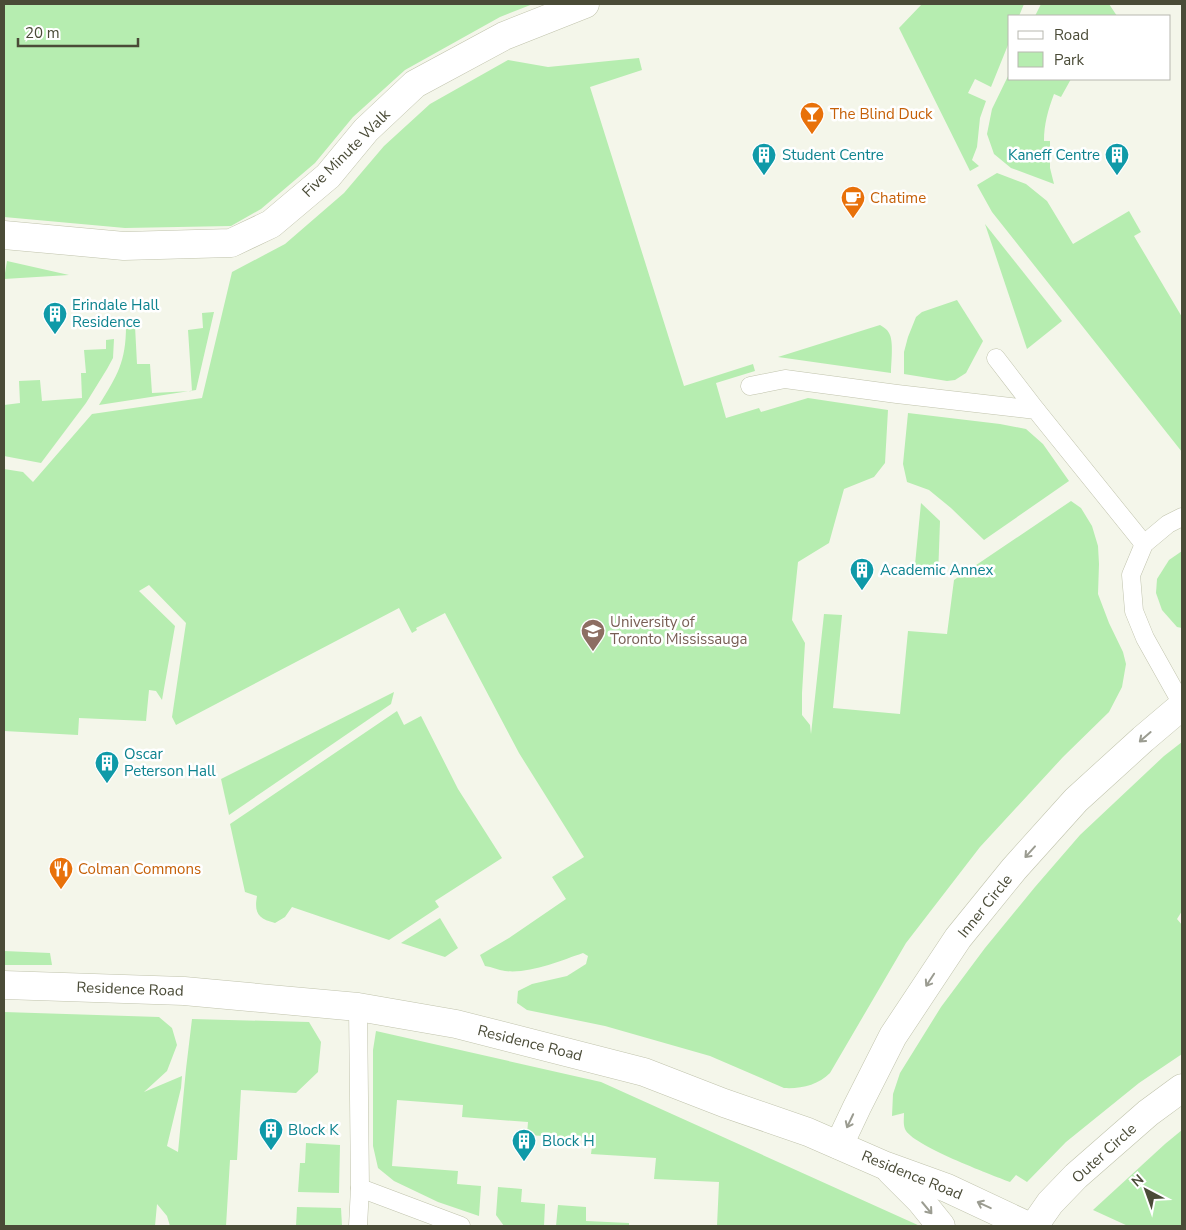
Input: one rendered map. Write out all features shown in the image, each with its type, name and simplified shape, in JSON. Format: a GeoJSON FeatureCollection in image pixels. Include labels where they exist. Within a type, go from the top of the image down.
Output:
{"type":"FeatureCollection","features":[{"type":"Feature","properties":{"kind":"street","name":"Five Minute Walk"},"geometry":{"type":"LineString","coordinates":[[4,235],[124,246],[231,243],[271,224],[328,176],[366,130],[416,84],[504,36],[585,4]]}},
{"type":"Feature","properties":{"kind":"street","name":"Inner Circle"},"geometry":{"type":"LineString","coordinates":[[839,1145],[893,1036],[958,938],[1014,869],[1076,800],[1182,705]]}},
{"type":"Feature","properties":{"kind":"street","name":"Residence Road"},"geometry":{"type":"LineString","coordinates":[[4,985],[184,990],[358,1007],[456,1024],[644,1072],[724,1103],[808,1132],[886,1166],[947,1188],[1028,1226]]}},
{"type":"Feature","properties":{"kind":"street","name":"Outer Circle"},"geometry":{"type":"LineString","coordinates":[[1034,1226],[1050,1203],[1076,1176],[1148,1113],[1182,1088]]}},
{"type":"Feature","properties":{"kind":"street"},"geometry":{"type":"LineString","coordinates":[[886,1166],[920,1200],[942,1226]]}},
{"type":"Feature","properties":{"kind":"lane"},"geometry":{"type":"LineString","coordinates":[[996,358],[1144,544]]}},
{"type":"Feature","properties":{"kind":"lane"},"geometry":{"type":"LineString","coordinates":[[750,386],[786,379],[1036,410]]}},
{"type":"Feature","properties":{"kind":"lane"},"geometry":{"type":"LineString","coordinates":[[1182,517],[1168,524],[1144,544],[1131,575],[1134,611],[1145,638],[1182,705]]}},
{"type":"Feature","properties":{"kind":"lane"},"geometry":{"type":"LineString","coordinates":[[358,1007],[360,1188],[358,1226]]}},
{"type":"Feature","properties":{"kind":"lane"},"geometry":{"type":"LineString","coordinates":[[360,1188],[461,1226]]}},
{"type":"Feature","properties":{"kind":"green space"},"geometry":{"type":"Polygon","coordinates":[[[4,4],[533,4],[500,17],[405,70],[353,117],[315,163],[261,209],[231,226],[125,228],[4,217],[4,4]]]}},
{"type":"Feature","properties":{"kind":"green space"},"geometry":{"type":"Polygon","coordinates":[[[922,4],[1024,4],[1019,15],[1008,15],[1008,45],[991,87],[975,79],[968,93],[986,101],[980,118],[977,147],[972,160],[979,166],[970,171],[899,28],[922,4]]]}},
{"type":"Feature","properties":{"kind":"green space"},"geometry":{"type":"Polygon","coordinates":[[[1041,4],[1109,4],[1116,15],[1036,15],[1041,4]]]}},
{"type":"Feature","properties":{"kind":"green space"},"geometry":{"type":"Polygon","coordinates":[[[639,58],[642,70],[590,87],[684,386],[753,364],[755,371],[716,383],[726,418],[759,408],[761,412],[808,398],[888,410],[885,463],[874,477],[844,489],[829,543],[798,562],[792,620],[805,643],[802,715],[810,725],[811,734],[824,614],[842,615],[833,708],[900,714],[908,631],[947,634],[954,580],[1071,501],[1081,508],[1092,526],[1098,546],[1098,594],[1123,652],[1126,664],[1122,687],[1109,712],[1063,757],[980,847],[906,943],[830,1073],[820,1081],[797,1088],[784,1088],[710,1056],[605,1026],[527,1010],[517,1003],[518,991],[532,984],[567,976],[586,964],[588,956],[583,953],[524,971],[505,971],[485,966],[480,955],[509,938],[566,899],[552,877],[584,857],[519,753],[445,613],[416,628],[417,630],[412,633],[399,608],[176,725],[172,717],[186,623],[149,585],[139,591],[175,626],[162,700],[156,691],[149,690],[146,721],[79,718],[78,735],[4,731],[4,469],[23,472],[33,482],[92,414],[202,398],[232,272],[285,244],[344,193],[384,146],[430,104],[508,60],[548,67],[639,58]]]}},
{"type":"Feature","properties":{"kind":"green space"},"geometry":{"type":"Polygon","coordinates":[[[1008,76],[1008,80],[1070,80],[1061,97],[1054,94],[1046,123],[1044,141],[1050,141],[1050,168],[1054,184],[1011,168],[994,154],[987,134],[992,109],[1008,76]]]}},
{"type":"Feature","properties":{"kind":"green space"},"geometry":{"type":"Polygon","coordinates":[[[997,173],[1026,184],[1047,201],[1073,244],[1129,211],[1141,232],[1134,236],[1182,317],[1182,452],[992,212],[977,185],[997,173]]]}},
{"type":"Feature","properties":{"kind":"green space"},"geometry":{"type":"Polygon","coordinates":[[[985,224],[1062,321],[1027,349],[985,224]]]}},
{"type":"Feature","properties":{"kind":"green space"},"geometry":{"type":"Polygon","coordinates":[[[7,261],[69,275],[4,279],[7,261]]]}},
{"type":"Feature","properties":{"kind":"green space"},"geometry":{"type":"Polygon","coordinates":[[[957,300],[983,341],[966,373],[955,380],[947,381],[904,374],[904,352],[916,317],[922,312],[957,300]]]}},
{"type":"Feature","properties":{"kind":"green space"},"geometry":{"type":"Polygon","coordinates":[[[214,312],[196,390],[192,391],[188,330],[203,328],[202,313],[214,312]]]}},
{"type":"Feature","properties":{"kind":"green space"},"geometry":{"type":"Polygon","coordinates":[[[880,325],[887,330],[891,337],[891,373],[778,357],[880,325]]]}},
{"type":"Feature","properties":{"kind":"green space"},"geometry":{"type":"Polygon","coordinates":[[[126,326],[135,326],[137,364],[150,364],[152,393],[188,391],[99,405],[119,368],[126,339],[126,326]]]}},
{"type":"Feature","properties":{"kind":"green space"},"geometry":{"type":"Polygon","coordinates":[[[114,339],[113,358],[107,369],[86,403],[41,463],[4,456],[4,405],[20,403],[19,381],[40,380],[42,401],[82,398],[81,373],[86,373],[84,350],[106,349],[106,340],[114,339]]]}},
{"type":"Feature","properties":{"kind":"green space"},"geometry":{"type":"Polygon","coordinates":[[[908,413],[1026,429],[1043,444],[1069,481],[984,540],[929,490],[907,482],[903,464],[908,413]]]}},
{"type":"Feature","properties":{"kind":"green space"},"geometry":{"type":"Polygon","coordinates":[[[921,503],[940,521],[938,577],[914,575],[921,503]]]}},
{"type":"Feature","properties":{"kind":"green space"},"geometry":{"type":"Polygon","coordinates":[[[1182,551],[1182,628],[1177,627],[1162,610],[1156,593],[1157,579],[1169,560],[1182,551]]]}},
{"type":"Feature","properties":{"kind":"green space"},"geometry":{"type":"Polygon","coordinates":[[[394,692],[391,704],[229,815],[221,779],[394,692]]]}},
{"type":"Feature","properties":{"kind":"green space"},"geometry":{"type":"Polygon","coordinates":[[[397,711],[404,725],[421,716],[458,789],[502,858],[435,901],[439,907],[389,940],[292,907],[285,917],[275,923],[261,917],[256,907],[257,896],[245,892],[230,824],[397,711]]]}},
{"type":"Feature","properties":{"kind":"green space"},"geometry":{"type":"Polygon","coordinates":[[[1182,742],[1182,911],[1177,919],[1182,925],[1182,1054],[1139,1083],[1066,1142],[1027,1182],[1016,1175],[1010,1182],[953,1159],[910,1136],[905,1129],[904,1113],[892,1116],[893,1094],[900,1073],[941,1007],[985,948],[1080,835],[1164,756],[1182,742]]]}},
{"type":"Feature","properties":{"kind":"green space"},"geometry":{"type":"Polygon","coordinates":[[[440,918],[458,948],[445,957],[401,943],[440,918]]]}},
{"type":"Feature","properties":{"kind":"green space"},"geometry":{"type":"Polygon","coordinates":[[[4,951],[50,953],[52,965],[4,965],[4,951]]]}},
{"type":"Feature","properties":{"kind":"green space"},"geometry":{"type":"Polygon","coordinates":[[[4,1012],[159,1017],[172,1028],[177,1045],[167,1071],[144,1092],[182,1076],[181,1088],[167,1146],[178,1152],[192,1019],[309,1022],[321,1042],[318,1072],[296,1093],[241,1090],[237,1160],[230,1160],[226,1226],[170,1226],[167,1216],[157,1204],[155,1226],[4,1226],[4,1012]]]}},
{"type":"Feature","properties":{"kind":"green space"},"geometry":{"type":"Polygon","coordinates":[[[376,1031],[601,1082],[920,1226],[717,1226],[719,1182],[654,1179],[656,1158],[591,1154],[593,1139],[527,1135],[528,1122],[462,1117],[463,1105],[397,1100],[392,1166],[458,1171],[457,1184],[481,1186],[479,1216],[438,1202],[394,1181],[378,1168],[373,1146],[373,1050],[376,1031]]]}},
{"type":"Feature","properties":{"kind":"green space"},"geometry":{"type":"Polygon","coordinates":[[[1182,1130],[1182,1226],[1128,1226],[1093,1210],[1165,1144],[1182,1130]]]}},
{"type":"Feature","properties":{"kind":"green space"},"geometry":{"type":"Polygon","coordinates":[[[306,1143],[340,1145],[339,1193],[298,1192],[300,1163],[305,1163],[306,1143]]]}},
{"type":"Feature","properties":{"kind":"green space"},"geometry":{"type":"Polygon","coordinates":[[[498,1187],[522,1189],[521,1202],[545,1204],[544,1226],[504,1226],[496,1215],[498,1187]]]}},
{"type":"Feature","properties":{"kind":"green space"},"geometry":{"type":"Polygon","coordinates":[[[558,1205],[586,1207],[586,1221],[629,1223],[629,1226],[556,1226],[558,1205]]]}},
{"type":"Feature","properties":{"kind":"green space"},"geometry":{"type":"Polygon","coordinates":[[[297,1207],[341,1208],[342,1226],[296,1226],[297,1207]]]}},
{"type":"Feature","properties":{"kind":"place","name":"The Blind Duck"},"geometry":{"type":"Point","coordinates":[812,135]}},
{"type":"Feature","properties":{"kind":"place","name":"Student Centre"},"geometry":{"type":"Point","coordinates":[764,176]}},
{"type":"Feature","properties":{"kind":"place","name":"Kaneff Centre"},"geometry":{"type":"Point","coordinates":[1117,176]}},
{"type":"Feature","properties":{"kind":"place","name":"Chatime"},"geometry":{"type":"Point","coordinates":[853,219]}},
{"type":"Feature","properties":{"kind":"place","name":"Erindale Hall Residence"},"geometry":{"type":"Point","coordinates":[55,335]}},
{"type":"Feature","properties":{"kind":"place","name":"Academic Annex"},"geometry":{"type":"Point","coordinates":[862,591]}},
{"type":"Feature","properties":{"kind":"place","name":"University of Toronto Mississauga"},"geometry":{"type":"Point","coordinates":[593,652]}},
{"type":"Feature","properties":{"kind":"place","name":"Oscar Peterson Hall"},"geometry":{"type":"Point","coordinates":[107,784]}},
{"type":"Feature","properties":{"kind":"place","name":"Colman Commons"},"geometry":{"type":"Point","coordinates":[61,890]}},
{"type":"Feature","properties":{"kind":"place","name":"Block K"},"geometry":{"type":"Point","coordinates":[271,1151]}},
{"type":"Feature","properties":{"kind":"place","name":"Block H"},"geometry":{"type":"Point","coordinates":[524,1162]}}]}
